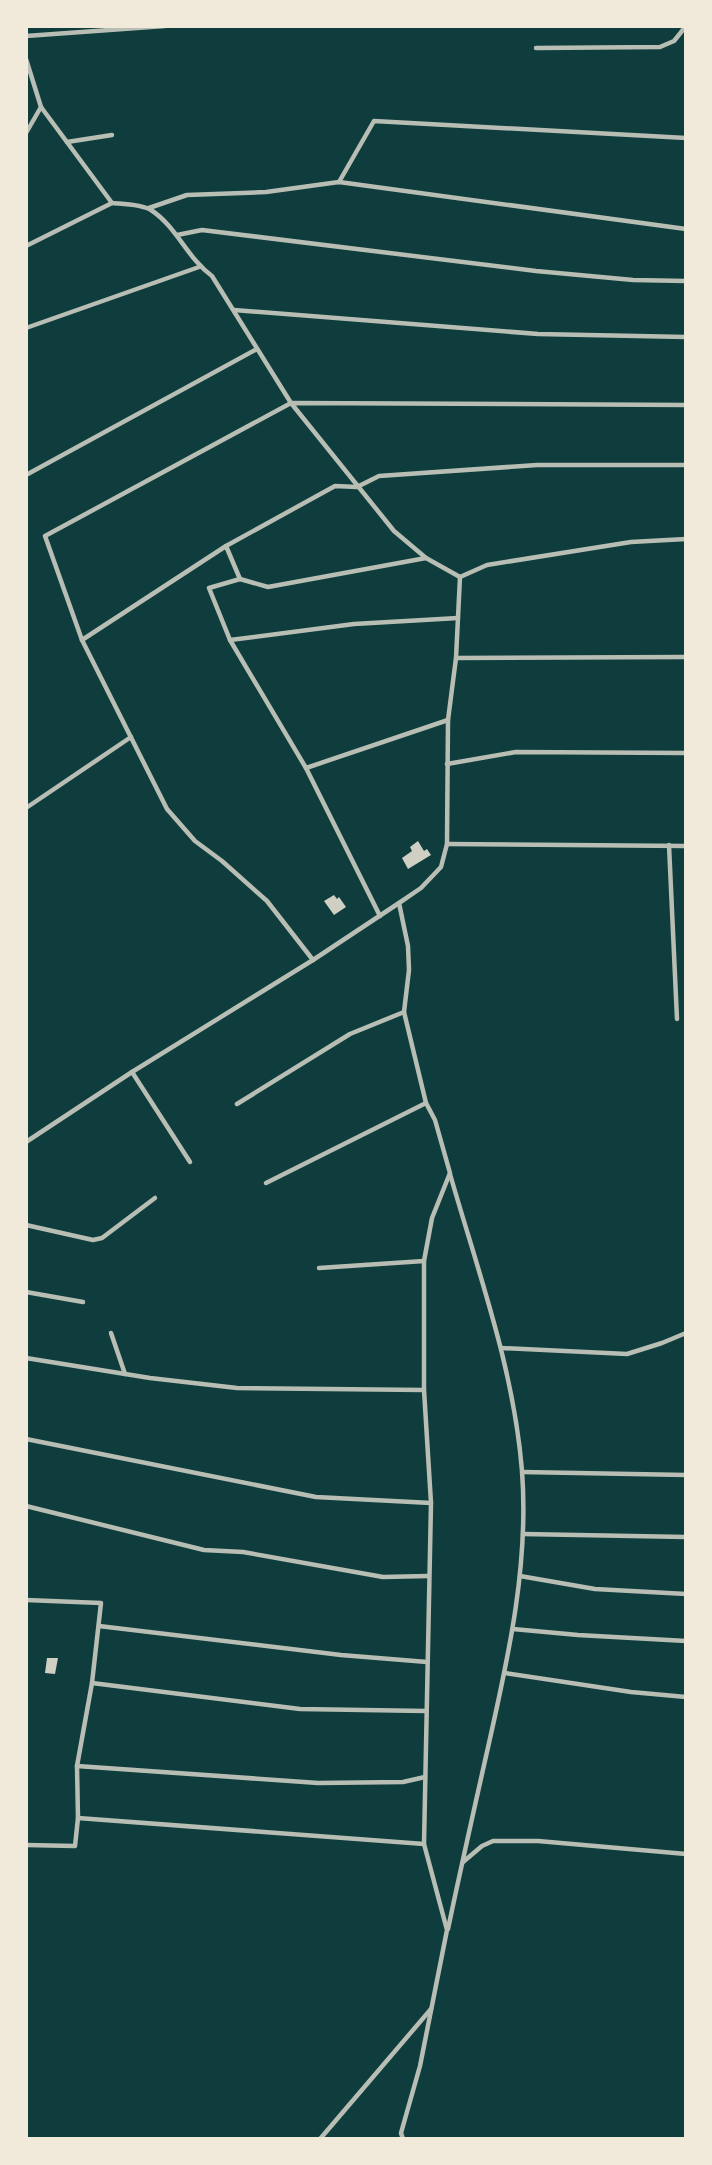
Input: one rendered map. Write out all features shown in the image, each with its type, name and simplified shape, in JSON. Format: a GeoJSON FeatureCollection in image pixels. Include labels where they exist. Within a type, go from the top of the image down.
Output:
{"type":"FeatureCollection","features":[{"type":"Feature","properties":{"kind":"street"},"geometry":{"type":"LineString","coordinates":[[26,36],[165,26]]}},
{"type":"Feature","properties":{"kind":"street"},"geometry":{"type":"LineString","coordinates":[[536,48],[660,47],[674,41],[686,26]]}},
{"type":"Feature","properties":{"kind":"street"},"geometry":{"type":"LineString","coordinates":[[26,59],[41,107],[112,203]]}},
{"type":"Feature","properties":{"kind":"street"},"geometry":{"type":"LineString","coordinates":[[26,134],[41,107]]}},
{"type":"Feature","properties":{"kind":"street"},"geometry":{"type":"LineString","coordinates":[[340,182],[374,121],[686,138]]}},
{"type":"Feature","properties":{"kind":"street"},"geometry":{"type":"LineString","coordinates":[[67,142],[113,135]]}},
{"type":"Feature","properties":{"kind":"street"},"geometry":{"type":"LineString","coordinates":[[26,246],[112,203],[149,208],[187,195],[266,192],[340,182],[686,229]]}},
{"type":"Feature","properties":{"kind":"street"},"geometry":{"type":"LineString","coordinates":[[149,208],[177,235],[199,267],[212,275],[291,403],[394,531],[426,558],[460,576]]}},
{"type":"Feature","properties":{"kind":"street"},"geometry":{"type":"LineString","coordinates":[[177,235],[202,230],[536,271],[634,280],[686,281]]}},
{"type":"Feature","properties":{"kind":"street"},"geometry":{"type":"LineString","coordinates":[[26,328],[199,267]]}},
{"type":"Feature","properties":{"kind":"street"},"geometry":{"type":"LineString","coordinates":[[234,310],[538,334],[686,337]]}},
{"type":"Feature","properties":{"kind":"street"},"geometry":{"type":"LineString","coordinates":[[26,475],[257,349]]}},
{"type":"Feature","properties":{"kind":"street"},"geometry":{"type":"LineString","coordinates":[[313,960],[267,901],[195,841],[167,809],[82,640],[45,536],[291,403],[686,405]]}},
{"type":"Feature","properties":{"kind":"street"},"geometry":{"type":"LineString","coordinates":[[82,640],[226,546],[335,486],[358,487],[379,476],[537,466],[686,465]]}},
{"type":"Feature","properties":{"kind":"street"},"geometry":{"type":"LineString","coordinates":[[460,576],[487,565],[631,542],[686,539]]}},
{"type":"Feature","properties":{"kind":"street"},"geometry":{"type":"LineString","coordinates":[[226,546],[240,579]]}},
{"type":"Feature","properties":{"kind":"street"},"geometry":{"type":"LineString","coordinates":[[380,916],[306,768],[230,640],[209,589],[240,579],[268,587],[426,558]]}},
{"type":"Feature","properties":{"kind":"street"},"geometry":{"type":"LineString","coordinates":[[26,1142],[380,916],[433,877],[441,867],[447,844],[449,720],[456,658],[460,576]]}},
{"type":"Feature","properties":{"kind":"street"},"geometry":{"type":"LineString","coordinates":[[230,640],[354,624],[458,618]]}},
{"type":"Feature","properties":{"kind":"street"},"geometry":{"type":"LineString","coordinates":[[456,658],[686,657]]}},
{"type":"Feature","properties":{"kind":"street"},"geometry":{"type":"LineString","coordinates":[[306,768],[449,720]]}},
{"type":"Feature","properties":{"kind":"street"},"geometry":{"type":"LineString","coordinates":[[26,808],[131,737]]}},
{"type":"Feature","properties":{"kind":"street"},"geometry":{"type":"LineString","coordinates":[[447,764],[516,752],[686,752]]}},
{"type":"Feature","properties":{"kind":"street"},"geometry":{"type":"LineString","coordinates":[[447,844],[686,846]]}},
{"type":"Feature","properties":{"kind":"street"},"geometry":{"type":"LineString","coordinates":[[669,845],[677,1019]]}},
{"type":"Feature","properties":{"kind":"street"},"geometry":{"type":"LineString","coordinates":[[399,903],[408,946],[409,970],[404,1012],[426,1103],[435,1120],[501,1349],[516,1418],[522,1472],[523,1534],[520,1576],[505,1673],[447,1930],[420,2066],[401,2133],[403,2139]]}},
{"type":"Feature","properties":{"kind":"street"},"geometry":{"type":"LineString","coordinates":[[237,1104],[350,1034],[404,1012]]}},
{"type":"Feature","properties":{"kind":"street"},"geometry":{"type":"LineString","coordinates":[[132,1072],[190,1162]]}},
{"type":"Feature","properties":{"kind":"street"},"geometry":{"type":"LineString","coordinates":[[266,1183],[426,1103]]}},
{"type":"Feature","properties":{"kind":"street"},"geometry":{"type":"LineString","coordinates":[[447,1930],[424,1844],[431,1503],[424,1390],[424,1261],[432,1218],[450,1173]]}},
{"type":"Feature","properties":{"kind":"street"},"geometry":{"type":"LineString","coordinates":[[26,1225],[93,1240],[102,1238],[155,1198]]}},
{"type":"Feature","properties":{"kind":"street"},"geometry":{"type":"LineString","coordinates":[[319,1268],[424,1261]]}},
{"type":"Feature","properties":{"kind":"street"},"geometry":{"type":"LineString","coordinates":[[26,1292],[83,1302]]}},
{"type":"Feature","properties":{"kind":"street"},"geometry":{"type":"LineString","coordinates":[[111,1333],[125,1374]]}},
{"type":"Feature","properties":{"kind":"street"},"geometry":{"type":"LineString","coordinates":[[501,1349],[627,1354],[686,1333]]}},
{"type":"Feature","properties":{"kind":"street"},"geometry":{"type":"LineString","coordinates":[[26,1358],[237,1388],[424,1390]]}},
{"type":"Feature","properties":{"kind":"street"},"geometry":{"type":"LineString","coordinates":[[26,1439],[316,1497],[431,1503]]}},
{"type":"Feature","properties":{"kind":"street"},"geometry":{"type":"LineString","coordinates":[[522,1472],[686,1475]]}},
{"type":"Feature","properties":{"kind":"street"},"geometry":{"type":"LineString","coordinates":[[26,1506],[204,1549],[243,1552],[383,1577],[428,1576]]}},
{"type":"Feature","properties":{"kind":"street"},"geometry":{"type":"LineString","coordinates":[[523,1534],[686,1537]]}},
{"type":"Feature","properties":{"kind":"street"},"geometry":{"type":"LineString","coordinates":[[520,1576],[595,1589],[686,1594]]}},
{"type":"Feature","properties":{"kind":"street"},"geometry":{"type":"LineString","coordinates":[[26,1600],[101,1603],[92,1683],[77,1766],[78,1818],[75,1846],[26,1845]]}},
{"type":"Feature","properties":{"kind":"street"},"geometry":{"type":"LineString","coordinates":[[99,1626],[341,1655],[426,1662]]}},
{"type":"Feature","properties":{"kind":"street"},"geometry":{"type":"LineString","coordinates":[[513,1629],[686,1641]]}},
{"type":"Feature","properties":{"kind":"street"},"geometry":{"type":"LineString","coordinates":[[505,1673],[631,1692],[686,1697]]}},
{"type":"Feature","properties":{"kind":"street"},"geometry":{"type":"LineString","coordinates":[[92,1683],[300,1709],[426,1711]]}},
{"type":"Feature","properties":{"kind":"street"},"geometry":{"type":"LineString","coordinates":[[77,1766],[318,1783],[403,1782],[425,1777]]}},
{"type":"Feature","properties":{"kind":"street"},"geometry":{"type":"LineString","coordinates":[[78,1818],[424,1844]]}},
{"type":"Feature","properties":{"kind":"street"},"geometry":{"type":"LineString","coordinates":[[463,1862],[482,1846],[493,1841],[538,1841],[686,1854]]}},
{"type":"Feature","properties":{"kind":"street"},"geometry":{"type":"LineString","coordinates":[[320,2139],[432,2008]]}},
{"type":"Feature","properties":{"kind":"building"},"geometry":{"type":"Polygon","coordinates":[[[418,841],[424,851],[427,849],[431,855],[408,869],[402,858],[412,851],[410,847],[418,841]]]}},
{"type":"Feature","properties":{"kind":"building"},"geometry":{"type":"Polygon","coordinates":[[[334,895],[337,899],[339,897],[346,907],[334,915],[324,901],[334,895]]]}},
{"type":"Feature","properties":{"kind":"building"},"geometry":{"type":"Polygon","coordinates":[[[47,1658],[58,1658],[55,1674],[45,1673],[47,1658]]]}}]}
